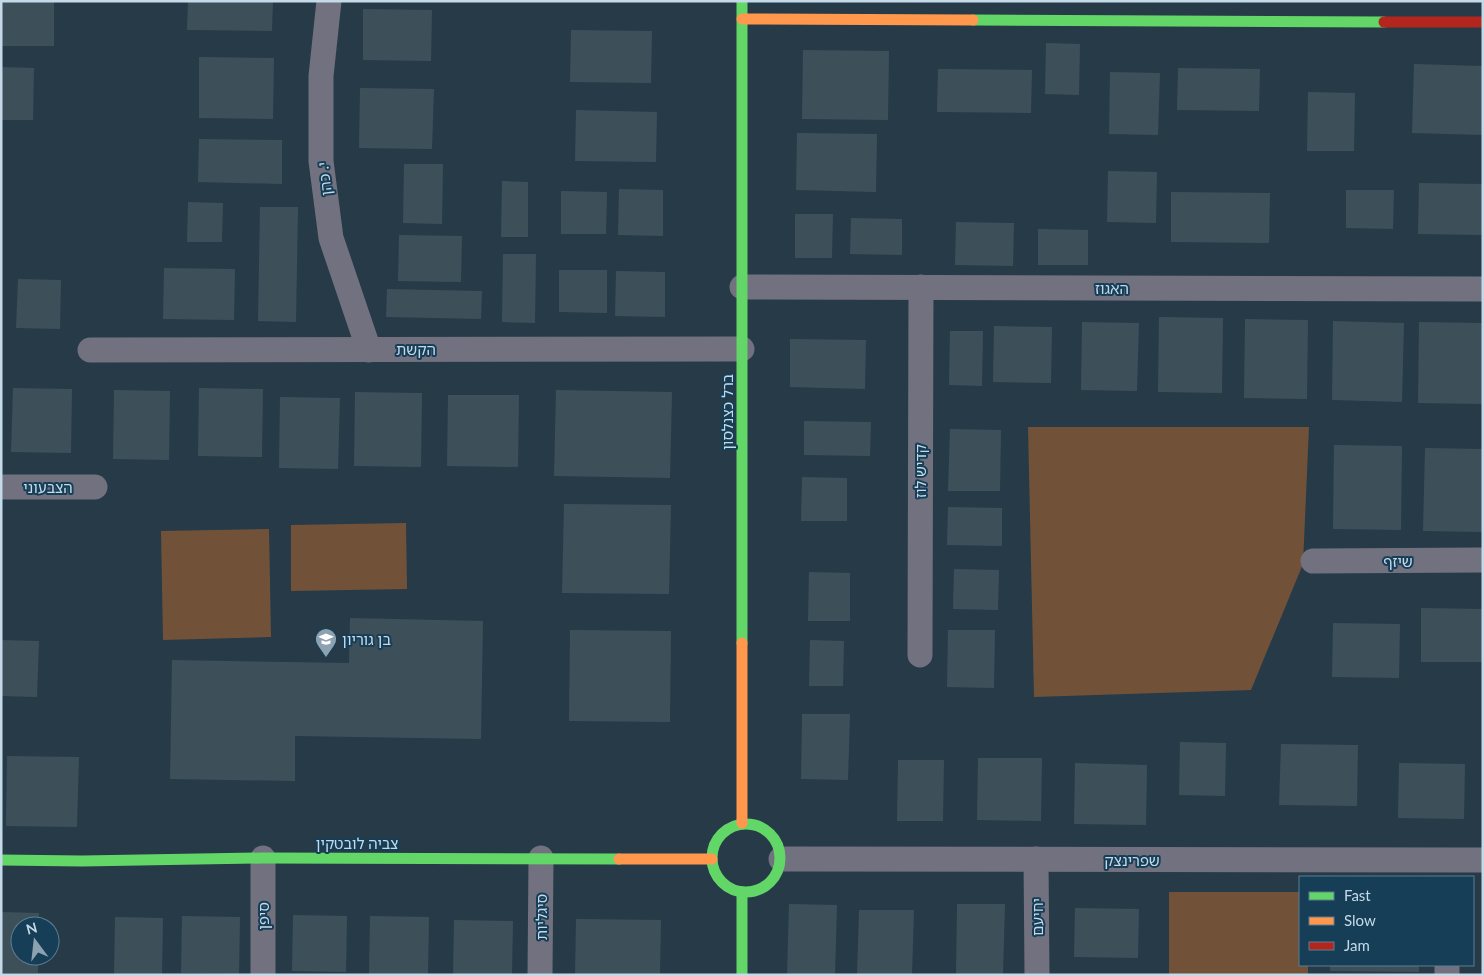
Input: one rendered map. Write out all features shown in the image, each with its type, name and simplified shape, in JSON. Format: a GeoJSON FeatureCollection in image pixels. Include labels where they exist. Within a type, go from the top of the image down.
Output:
{"type":"FeatureCollection","features":[{"type":"Feature","properties":{"kind":"street","name":"י. כהן"},"geometry":{"type":"LineString","coordinates":[[329,1],[321,76],[321,161],[331,238],[369,350]]}},
{"type":"Feature","properties":{"kind":"street","name":"ברל כצנלסון"},"geometry":{"type":"LineString","coordinates":[[742,1],[742,824]]}},
{"type":"Feature","properties":{"kind":"street"},"geometry":{"type":"LineString","coordinates":[[742,19],[1483,22]]}},
{"type":"Feature","properties":{"kind":"street","name":"האגוז"},"geometry":{"type":"LineString","coordinates":[[742,287],[1483,289]]}},
{"type":"Feature","properties":{"kind":"street","name":"קדיש לוז"},"geometry":{"type":"LineString","coordinates":[[920,656],[921,287]]}},
{"type":"Feature","properties":{"kind":"street","name":"הקשת"},"geometry":{"type":"LineString","coordinates":[[90,350],[742,349]]}},
{"type":"Feature","properties":{"kind":"street","name":"הצבעוני"},"geometry":{"type":"LineString","coordinates":[[1,487],[95,487]]}},
{"type":"Feature","properties":{"kind":"street","name":"שיזף"},"geometry":{"type":"LineString","coordinates":[[1313,562],[1483,560]]}},
{"type":"Feature","properties":{"kind":"street"},"geometry":{"type":"LineString","coordinates":[[742,824],[753,824],[764,828],[773,836],[779,847],[781,858],[774,878],[765,886],[754,891],[742,892],[730,888],[720,881],[714,870],[712,859],[715,844],[721,834],[731,827],[742,824]]}},
{"type":"Feature","properties":{"kind":"street","name":"צביה לובטקין"},"geometry":{"type":"LineString","coordinates":[[1,860],[82,861],[263,858],[712,859]]}},
{"type":"Feature","properties":{"kind":"street","name":"סיפן"},"geometry":{"type":"LineString","coordinates":[[263,858],[263,975]]}},
{"type":"Feature","properties":{"kind":"street","name":"סיגליות"},"geometry":{"type":"LineString","coordinates":[[540,975],[541,858]]}},
{"type":"Feature","properties":{"kind":"street","name":"שפרינצק"},"geometry":{"type":"LineString","coordinates":[[781,858],[1036,859],[1448,869],[1483,860]]}},
{"type":"Feature","properties":{"kind":"street","name":"יחיעם"},"geometry":{"type":"LineString","coordinates":[[1036,859],[1037,975]]}},
{"type":"Feature","properties":{"kind":"street"},"geometry":{"type":"LineString","coordinates":[[742,892],[742,975]]}},
{"type":"Feature","properties":{"kind":"shaded area"},"geometry":{"type":"Polygon","coordinates":[[[1028,427],[1309,427],[1303,564],[1251,690],[1034,697],[1028,427]]]}},
{"type":"Feature","properties":{"kind":"shaded area"},"geometry":{"type":"Polygon","coordinates":[[[406,523],[407,589],[291,591],[291,525],[406,523]]]}},
{"type":"Feature","properties":{"kind":"shaded area"},"geometry":{"type":"Polygon","coordinates":[[[269,529],[271,637],[163,640],[161,531],[269,529]]]}},
{"type":"Feature","properties":{"kind":"shaded area"},"geometry":{"type":"Polygon","coordinates":[[[1169,892],[1299,892],[1299,966],[1308,966],[1308,975],[1169,975],[1169,892]]]}},
{"type":"Feature","properties":{"kind":"building"},"geometry":{"type":"Polygon","coordinates":[[[1,1],[54,1],[54,46],[1,46],[1,1]]]}},
{"type":"Feature","properties":{"kind":"building"},"geometry":{"type":"Polygon","coordinates":[[[188,1],[273,1],[272,31],[187,30],[188,1]]]}},
{"type":"Feature","properties":{"kind":"building"},"geometry":{"type":"Polygon","coordinates":[[[363,9],[432,10],[431,61],[363,60],[363,9]]]}},
{"type":"Feature","properties":{"kind":"building"},"geometry":{"type":"Polygon","coordinates":[[[571,30],[652,31],[651,83],[570,82],[571,30]]]}},
{"type":"Feature","properties":{"kind":"building"},"geometry":{"type":"Polygon","coordinates":[[[1046,43],[1080,44],[1079,95],[1045,94],[1046,43]]]}},
{"type":"Feature","properties":{"kind":"building"},"geometry":{"type":"Polygon","coordinates":[[[803,50],[889,51],[888,120],[802,119],[803,50]]]}},
{"type":"Feature","properties":{"kind":"building"},"geometry":{"type":"Polygon","coordinates":[[[199,57],[274,58],[273,119],[199,118],[199,57]]]}},
{"type":"Feature","properties":{"kind":"building"},"geometry":{"type":"Polygon","coordinates":[[[1414,64],[1483,66],[1483,135],[1412,133],[1414,64]]]}},
{"type":"Feature","properties":{"kind":"building"},"geometry":{"type":"Polygon","coordinates":[[[1,67],[34,68],[33,120],[1,120],[1,67]]]}},
{"type":"Feature","properties":{"kind":"building"},"geometry":{"type":"Polygon","coordinates":[[[1178,68],[1260,69],[1259,111],[1177,110],[1178,68]]]}},
{"type":"Feature","properties":{"kind":"building"},"geometry":{"type":"Polygon","coordinates":[[[938,69],[1032,70],[1031,113],[937,112],[938,69]]]}},
{"type":"Feature","properties":{"kind":"building"},"geometry":{"type":"Polygon","coordinates":[[[1110,72],[1160,73],[1158,135],[1109,134],[1110,72]]]}},
{"type":"Feature","properties":{"kind":"building"},"geometry":{"type":"Polygon","coordinates":[[[360,88],[434,89],[432,149],[359,148],[360,88]]]}},
{"type":"Feature","properties":{"kind":"building"},"geometry":{"type":"Polygon","coordinates":[[[1308,92],[1355,93],[1354,151],[1307,151],[1308,92]]]}},
{"type":"Feature","properties":{"kind":"building"},"geometry":{"type":"Polygon","coordinates":[[[576,110],[657,112],[656,162],[575,161],[576,110]]]}},
{"type":"Feature","properties":{"kind":"building"},"geometry":{"type":"Polygon","coordinates":[[[797,133],[877,134],[876,192],[796,190],[797,133]]]}},
{"type":"Feature","properties":{"kind":"building"},"geometry":{"type":"Polygon","coordinates":[[[199,139],[282,140],[282,184],[198,182],[199,139]]]}},
{"type":"Feature","properties":{"kind":"building"},"geometry":{"type":"Polygon","coordinates":[[[404,164],[443,164],[442,224],[403,223],[404,164]]]}},
{"type":"Feature","properties":{"kind":"building"},"geometry":{"type":"Polygon","coordinates":[[[1108,171],[1157,172],[1156,223],[1107,222],[1108,171]]]}},
{"type":"Feature","properties":{"kind":"building"},"geometry":{"type":"Polygon","coordinates":[[[502,181],[528,182],[528,237],[501,237],[502,181]]]}},
{"type":"Feature","properties":{"kind":"building"},"geometry":{"type":"Polygon","coordinates":[[[1419,183],[1483,184],[1483,235],[1418,234],[1419,183]]]}},
{"type":"Feature","properties":{"kind":"building"},"geometry":{"type":"Polygon","coordinates":[[[619,189],[663,190],[663,236],[618,235],[619,189]]]}},
{"type":"Feature","properties":{"kind":"building"},"geometry":{"type":"Polygon","coordinates":[[[1346,190],[1394,190],[1393,229],[1346,228],[1346,190]]]}},
{"type":"Feature","properties":{"kind":"building"},"geometry":{"type":"Polygon","coordinates":[[[561,191],[607,192],[606,234],[561,234],[561,191]]]}},
{"type":"Feature","properties":{"kind":"building"},"geometry":{"type":"Polygon","coordinates":[[[1171,192],[1270,193],[1269,243],[1171,242],[1171,192]]]}},
{"type":"Feature","properties":{"kind":"building"},"geometry":{"type":"Polygon","coordinates":[[[188,202],[223,203],[222,242],[187,242],[188,202]]]}},
{"type":"Feature","properties":{"kind":"building"},"geometry":{"type":"Polygon","coordinates":[[[260,207],[298,207],[296,322],[258,321],[260,207]]]}},
{"type":"Feature","properties":{"kind":"building"},"geometry":{"type":"Polygon","coordinates":[[[795,214],[833,214],[832,258],[795,258],[795,214]]]}},
{"type":"Feature","properties":{"kind":"building"},"geometry":{"type":"Polygon","coordinates":[[[851,218],[902,219],[902,255],[850,254],[851,218]]]}},
{"type":"Feature","properties":{"kind":"building"},"geometry":{"type":"Polygon","coordinates":[[[956,222],[1014,223],[1013,266],[955,265],[956,222]]]}},
{"type":"Feature","properties":{"kind":"building"},"geometry":{"type":"Polygon","coordinates":[[[1038,229],[1088,230],[1088,265],[1038,265],[1038,229]]]}},
{"type":"Feature","properties":{"kind":"building"},"geometry":{"type":"Polygon","coordinates":[[[399,235],[462,236],[461,282],[398,281],[399,235]]]}},
{"type":"Feature","properties":{"kind":"building"},"geometry":{"type":"Polygon","coordinates":[[[503,254],[536,254],[535,323],[502,322],[503,254]]]}},
{"type":"Feature","properties":{"kind":"building"},"geometry":{"type":"Polygon","coordinates":[[[164,268],[235,269],[234,320],[163,319],[164,268]]]}},
{"type":"Feature","properties":{"kind":"building"},"geometry":{"type":"Polygon","coordinates":[[[559,270],[607,270],[607,313],[559,312],[559,270]]]}},
{"type":"Feature","properties":{"kind":"building"},"geometry":{"type":"Polygon","coordinates":[[[616,271],[665,272],[665,317],[615,316],[616,271]]]}},
{"type":"Feature","properties":{"kind":"building"},"geometry":{"type":"Polygon","coordinates":[[[18,279],[61,280],[60,329],[16,328],[18,279]]]}},
{"type":"Feature","properties":{"kind":"building"},"geometry":{"type":"Polygon","coordinates":[[[387,289],[482,291],[481,319],[386,317],[387,289]]]}},
{"type":"Feature","properties":{"kind":"building"},"geometry":{"type":"Polygon","coordinates":[[[1159,317],[1223,318],[1222,393],[1158,392],[1159,317]]]}},
{"type":"Feature","properties":{"kind":"building"},"geometry":{"type":"Polygon","coordinates":[[[1245,319],[1308,320],[1307,399],[1244,398],[1245,319]]]}},
{"type":"Feature","properties":{"kind":"building"},"geometry":{"type":"Polygon","coordinates":[[[1333,321],[1404,323],[1402,402],[1332,400],[1333,321]]]}},
{"type":"Feature","properties":{"kind":"building"},"geometry":{"type":"Polygon","coordinates":[[[1082,322],[1139,323],[1137,391],[1081,390],[1082,322]]]}},
{"type":"Feature","properties":{"kind":"building"},"geometry":{"type":"Polygon","coordinates":[[[1419,322],[1483,323],[1483,404],[1418,403],[1419,322]]]}},
{"type":"Feature","properties":{"kind":"building"},"geometry":{"type":"Polygon","coordinates":[[[994,326],[1052,327],[1051,383],[993,382],[994,326]]]}},
{"type":"Feature","properties":{"kind":"building"},"geometry":{"type":"Polygon","coordinates":[[[950,331],[983,331],[982,386],[949,385],[950,331]]]}},
{"type":"Feature","properties":{"kind":"building"},"geometry":{"type":"Polygon","coordinates":[[[790,339],[866,340],[865,389],[790,387],[790,339]]]}},
{"type":"Feature","properties":{"kind":"building"},"geometry":{"type":"Polygon","coordinates":[[[13,388],[72,389],[71,453],[11,452],[13,388]]]}},
{"type":"Feature","properties":{"kind":"building"},"geometry":{"type":"Polygon","coordinates":[[[199,388],[263,389],[262,457],[198,456],[199,388]]]}},
{"type":"Feature","properties":{"kind":"building"},"geometry":{"type":"Polygon","coordinates":[[[114,390],[170,391],[169,460],[113,459],[114,390]]]}},
{"type":"Feature","properties":{"kind":"building"},"geometry":{"type":"Polygon","coordinates":[[[556,390],[672,392],[670,478],[554,476],[556,390]]]}},
{"type":"Feature","properties":{"kind":"building"},"geometry":{"type":"Polygon","coordinates":[[[355,392],[422,393],[421,467],[354,466],[355,392]]]}},
{"type":"Feature","properties":{"kind":"building"},"geometry":{"type":"Polygon","coordinates":[[[448,395],[519,395],[518,467],[447,466],[448,395]]]}},
{"type":"Feature","properties":{"kind":"building"},"geometry":{"type":"Polygon","coordinates":[[[280,397],[340,398],[338,469],[279,468],[280,397]]]}},
{"type":"Feature","properties":{"kind":"building"},"geometry":{"type":"Polygon","coordinates":[[[804,421],[871,422],[870,456],[804,455],[804,421]]]}},
{"type":"Feature","properties":{"kind":"building"},"geometry":{"type":"Polygon","coordinates":[[[950,429],[1001,430],[1000,491],[948,491],[950,429]]]}},
{"type":"Feature","properties":{"kind":"building"},"geometry":{"type":"Polygon","coordinates":[[[1334,445],[1402,446],[1401,530],[1333,529],[1334,445]]]}},
{"type":"Feature","properties":{"kind":"building"},"geometry":{"type":"Polygon","coordinates":[[[1425,448],[1483,449],[1483,532],[1423,531],[1425,448]]]}},
{"type":"Feature","properties":{"kind":"building"},"geometry":{"type":"Polygon","coordinates":[[[802,477],[847,478],[847,521],[801,521],[802,477]]]}},
{"type":"Feature","properties":{"kind":"building"},"geometry":{"type":"Polygon","coordinates":[[[564,504],[671,505],[669,594],[562,593],[564,504]]]}},
{"type":"Feature","properties":{"kind":"building"},"geometry":{"type":"Polygon","coordinates":[[[948,507],[1002,508],[1002,546],[947,545],[948,507]]]}},
{"type":"Feature","properties":{"kind":"building"},"geometry":{"type":"Polygon","coordinates":[[[954,569],[999,570],[998,610],[953,609],[954,569]]]}},
{"type":"Feature","properties":{"kind":"building"},"geometry":{"type":"Polygon","coordinates":[[[809,572],[850,573],[850,621],[808,621],[809,572]]]}},
{"type":"Feature","properties":{"kind":"building"},"geometry":{"type":"Polygon","coordinates":[[[1421,608],[1483,609],[1483,662],[1421,662],[1421,608]]]}},
{"type":"Feature","properties":{"kind":"building"},"geometry":{"type":"Polygon","coordinates":[[[350,618],[483,621],[481,739],[295,736],[295,781],[170,779],[172,660],[349,663],[350,618]]]}},
{"type":"Feature","properties":{"kind":"building"},"geometry":{"type":"Polygon","coordinates":[[[1333,623],[1400,624],[1399,678],[1332,677],[1333,623]]]}},
{"type":"Feature","properties":{"kind":"building"},"geometry":{"type":"Polygon","coordinates":[[[570,630],[671,631],[670,722],[569,721],[570,630]]]}},
{"type":"Feature","properties":{"kind":"building"},"geometry":{"type":"Polygon","coordinates":[[[948,630],[995,630],[994,688],[947,687],[948,630]]]}},
{"type":"Feature","properties":{"kind":"building"},"geometry":{"type":"Polygon","coordinates":[[[1,640],[39,641],[37,697],[1,696],[1,640]]]}},
{"type":"Feature","properties":{"kind":"building"},"geometry":{"type":"Polygon","coordinates":[[[810,640],[844,641],[843,686],[809,686],[810,640]]]}},
{"type":"Feature","properties":{"kind":"building"},"geometry":{"type":"Polygon","coordinates":[[[802,714],[850,714],[848,780],[801,779],[802,714]]]}},
{"type":"Feature","properties":{"kind":"building"},"geometry":{"type":"Polygon","coordinates":[[[1180,742],[1226,743],[1225,796],[1179,795],[1180,742]]]}},
{"type":"Feature","properties":{"kind":"building"},"geometry":{"type":"Polygon","coordinates":[[[1281,744],[1358,745],[1357,806],[1279,805],[1281,744]]]}},
{"type":"Feature","properties":{"kind":"building"},"geometry":{"type":"Polygon","coordinates":[[[7,756],[79,757],[77,827],[6,826],[7,756]]]}},
{"type":"Feature","properties":{"kind":"building"},"geometry":{"type":"Polygon","coordinates":[[[978,758],[1042,758],[1041,821],[977,820],[978,758]]]}},
{"type":"Feature","properties":{"kind":"building"},"geometry":{"type":"Polygon","coordinates":[[[898,760],[944,760],[943,821],[897,821],[898,760]]]}},
{"type":"Feature","properties":{"kind":"building"},"geometry":{"type":"Polygon","coordinates":[[[1075,763],[1147,765],[1146,825],[1074,824],[1075,763]]]}},
{"type":"Feature","properties":{"kind":"building"},"geometry":{"type":"Polygon","coordinates":[[[1399,763],[1465,764],[1464,819],[1398,818],[1399,763]]]}},
{"type":"Feature","properties":{"kind":"building"},"geometry":{"type":"Polygon","coordinates":[[[789,904],[837,905],[835,975],[787,975],[789,904]]]}},
{"type":"Feature","properties":{"kind":"building"},"geometry":{"type":"Polygon","coordinates":[[[957,904],[1005,904],[1003,975],[956,975],[957,904]]]}},
{"type":"Feature","properties":{"kind":"building"},"geometry":{"type":"Polygon","coordinates":[[[1075,908],[1139,909],[1138,958],[1074,957],[1075,908]]]}},
{"type":"Feature","properties":{"kind":"building"},"geometry":{"type":"Polygon","coordinates":[[[859,910],[914,910],[912,975],[857,975],[859,910]]]}},
{"type":"Feature","properties":{"kind":"building"},"geometry":{"type":"Polygon","coordinates":[[[1,912],[39,913],[39,916],[10,916],[10,966],[38,966],[38,973],[1,973],[1,912]]]}},
{"type":"Feature","properties":{"kind":"building"},"geometry":{"type":"Polygon","coordinates":[[[293,915],[347,916],[346,972],[292,971],[293,915]]]}},
{"type":"Feature","properties":{"kind":"building"},"geometry":{"type":"Polygon","coordinates":[[[182,916],[240,917],[239,974],[181,973],[182,916]]]}},
{"type":"Feature","properties":{"kind":"building"},"geometry":{"type":"Polygon","coordinates":[[[370,916],[429,917],[428,975],[369,974],[370,916]]]}},
{"type":"Feature","properties":{"kind":"building"},"geometry":{"type":"Polygon","coordinates":[[[115,917],[163,918],[162,975],[114,975],[115,917]]]}},
{"type":"Feature","properties":{"kind":"building"},"geometry":{"type":"Polygon","coordinates":[[[576,919],[661,920],[660,975],[575,975],[576,919]]]}},
{"type":"Feature","properties":{"kind":"building"},"geometry":{"type":"Polygon","coordinates":[[[454,920],[513,921],[512,975],[453,975],[454,920]]]}},
{"type":"Feature","properties":{"kind":"building"},"geometry":{"type":"Polygon","coordinates":[[[1330,966],[1419,966],[1419,972],[1330,971],[1330,966]]]}},
{"type":"Feature","properties":{"kind":"traffic: fast"},"geometry":{"type":"LineString","coordinates":[[742,1],[742,643]]}},
{"type":"Feature","properties":{"kind":"traffic: fast"},"geometry":{"type":"LineString","coordinates":[[973,20],[1384,22]]}},
{"type":"Feature","properties":{"kind":"traffic: fast"},"geometry":{"type":"LineString","coordinates":[[746,824],[759,827],[770,834],[777,845],[780,858],[777,871],[770,882],[759,889],[746,892],[733,889],[722,882],[715,871],[712,858],[715,845],[722,834],[733,827],[746,824]]}},
{"type":"Feature","properties":{"kind":"traffic: fast"},"geometry":{"type":"LineString","coordinates":[[1,860],[82,861],[263,858],[619,859]]}},
{"type":"Feature","properties":{"kind":"traffic: fast"},"geometry":{"type":"LineString","coordinates":[[742,892],[742,975]]}},
{"type":"Feature","properties":{"kind":"traffic: slow"},"geometry":{"type":"LineString","coordinates":[[742,19],[973,20]]}},
{"type":"Feature","properties":{"kind":"traffic: slow"},"geometry":{"type":"LineString","coordinates":[[742,643],[742,823]]}},
{"type":"Feature","properties":{"kind":"traffic: slow"},"geometry":{"type":"LineString","coordinates":[[619,859],[712,859]]}},
{"type":"Feature","properties":{"kind":"traffic: jam"},"geometry":{"type":"LineString","coordinates":[[1384,22],[1483,22]]}},
{"type":"Feature","properties":{"kind":"place","name":"בן גוריון"},"geometry":{"type":"Point","coordinates":[326,658]}}]}
